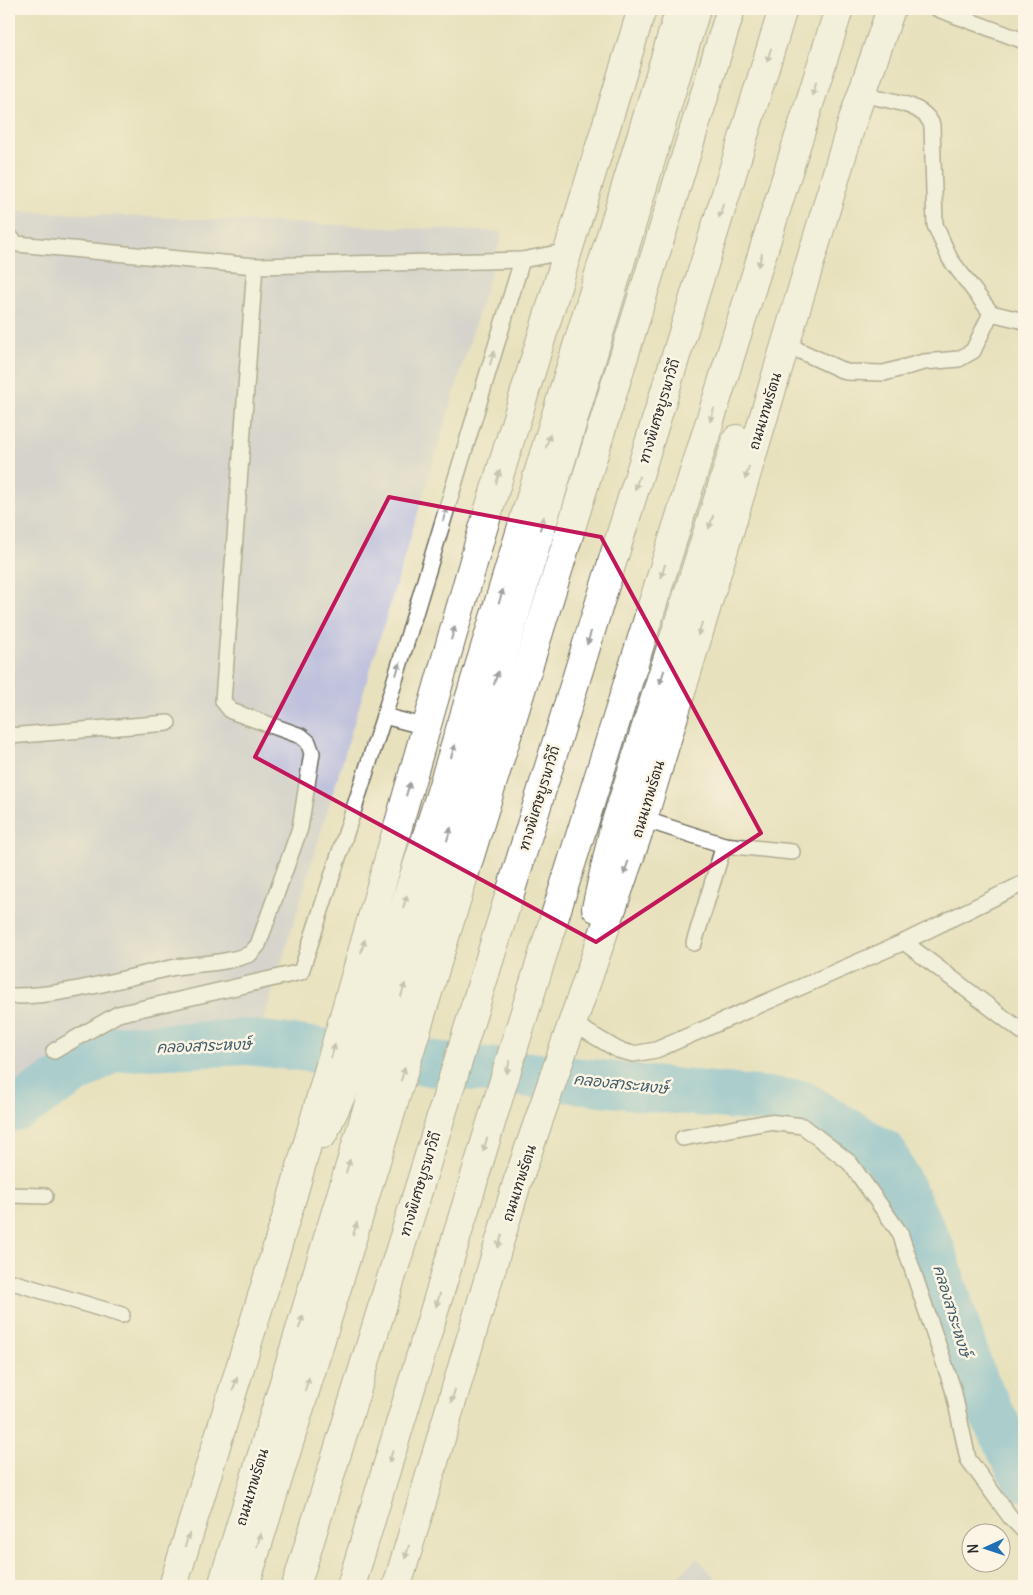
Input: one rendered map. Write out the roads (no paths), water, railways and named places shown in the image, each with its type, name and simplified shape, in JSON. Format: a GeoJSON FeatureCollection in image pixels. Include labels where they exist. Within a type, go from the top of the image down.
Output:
{"type":"FeatureCollection","features":[{"type":"Feature","properties":{"kind":"main road"},"geometry":{"type":"LineString","coordinates":[[173,1586],[290,1205],[336,1080],[351,1029],[426,727],[482,532],[642,9]]}},
{"type":"Feature","properties":{"kind":"main road"},"geometry":{"type":"LineString","coordinates":[[351,1029],[439,798],[680,9]]}},
{"type":"Feature","properties":{"kind":"main road","name":"ถนนเทพรัตน"},"geometry":{"type":"LineString","coordinates":[[222,1586],[389,1036],[696,9]]}},
{"type":"Feature","properties":{"kind":"main road"},"geometry":{"type":"LineString","coordinates":[[245,1586],[731,9]]}},
{"type":"Feature","properties":{"kind":"main road","name":"ทางพิเศษบูรพาวิถี"},"geometry":{"type":"LineString","coordinates":[[296,1586],[783,9]]}},
{"type":"Feature","properties":{"kind":"main road"},"geometry":{"type":"LineString","coordinates":[[352,1586],[517,1036],[839,9]]}},
{"type":"Feature","properties":{"kind":"main road"},"geometry":{"type":"LineString","coordinates":[[566,1040],[614,828],[874,9]]}},
{"type":"Feature","properties":{"kind":"main road","name":"ถนนเทพรัตน"},"geometry":{"type":"LineString","coordinates":[[397,1586],[517,1183],[643,819],[785,344],[862,94],[891,9]]}},
{"type":"Feature","properties":{"kind":"lane"},"geometry":{"type":"LineString","coordinates":[[938,9],[1024,41]]}},
{"type":"Feature","properties":{"kind":"lane"},"geometry":{"type":"LineString","coordinates":[[862,94],[915,108],[929,117],[932,126],[936,224],[950,259],[991,313],[1024,321]]}},
{"type":"Feature","properties":{"kind":"lane"},"geometry":{"type":"LineString","coordinates":[[9,236],[17,244],[255,266],[522,260],[568,251]]}},
{"type":"Feature","properties":{"kind":"lane"},"geometry":{"type":"LineString","coordinates":[[54,1051],[118,1014],[301,972],[384,716],[522,260]]}},
{"type":"Feature","properties":{"kind":"lane"},"geometry":{"type":"LineString","coordinates":[[9,996],[22,996],[95,986],[172,968],[250,954],[258,946],[300,828],[312,753],[308,742],[302,736],[230,711],[223,701],[255,266]]}},
{"type":"Feature","properties":{"kind":"lane"},"geometry":{"type":"LineString","coordinates":[[785,344],[846,372],[884,374],[924,362],[959,359],[973,351],[991,313]]}},
{"type":"Feature","properties":{"kind":"lane"},"geometry":{"type":"LineString","coordinates":[[384,716],[426,727]]}},
{"type":"Feature","properties":{"kind":"lane"},"geometry":{"type":"LineString","coordinates":[[9,736],[168,723]]}},
{"type":"Feature","properties":{"kind":"lane"},"geometry":{"type":"LineString","coordinates":[[643,819],[724,845],[792,852]]}},
{"type":"Feature","properties":{"kind":"lane"},"geometry":{"type":"LineString","coordinates":[[694,943],[724,845]]}},
{"type":"Feature","properties":{"kind":"lane"},"geometry":{"type":"LineString","coordinates":[[566,1040],[633,1054],[656,1050],[904,942],[1024,883]]}},
{"type":"Feature","properties":{"kind":"lane"},"geometry":{"type":"LineString","coordinates":[[904,942],[1024,1033]]}},
{"type":"Feature","properties":{"kind":"lane"},"geometry":{"type":"LineString","coordinates":[[683,1138],[768,1122],[803,1126],[850,1163],[900,1233],[953,1389],[968,1459],[1010,1518],[1024,1531]]}},
{"type":"Feature","properties":{"kind":"lane"},"geometry":{"type":"LineString","coordinates":[[9,1195],[45,1196]]}},
{"type":"Feature","properties":{"kind":"lane"},"geometry":{"type":"LineString","coordinates":[[9,1281],[122,1315]]}},
{"type":"Feature","properties":{"kind":"waterway","name":"คลองสาระหงษ์"},"geometry":{"type":"LineString","coordinates":[[9,1109],[17,1108],[112,1049],[246,1042],[652,1089],[801,1103],[884,1153],[934,1254],[972,1374],[1024,1478]]}}]}
